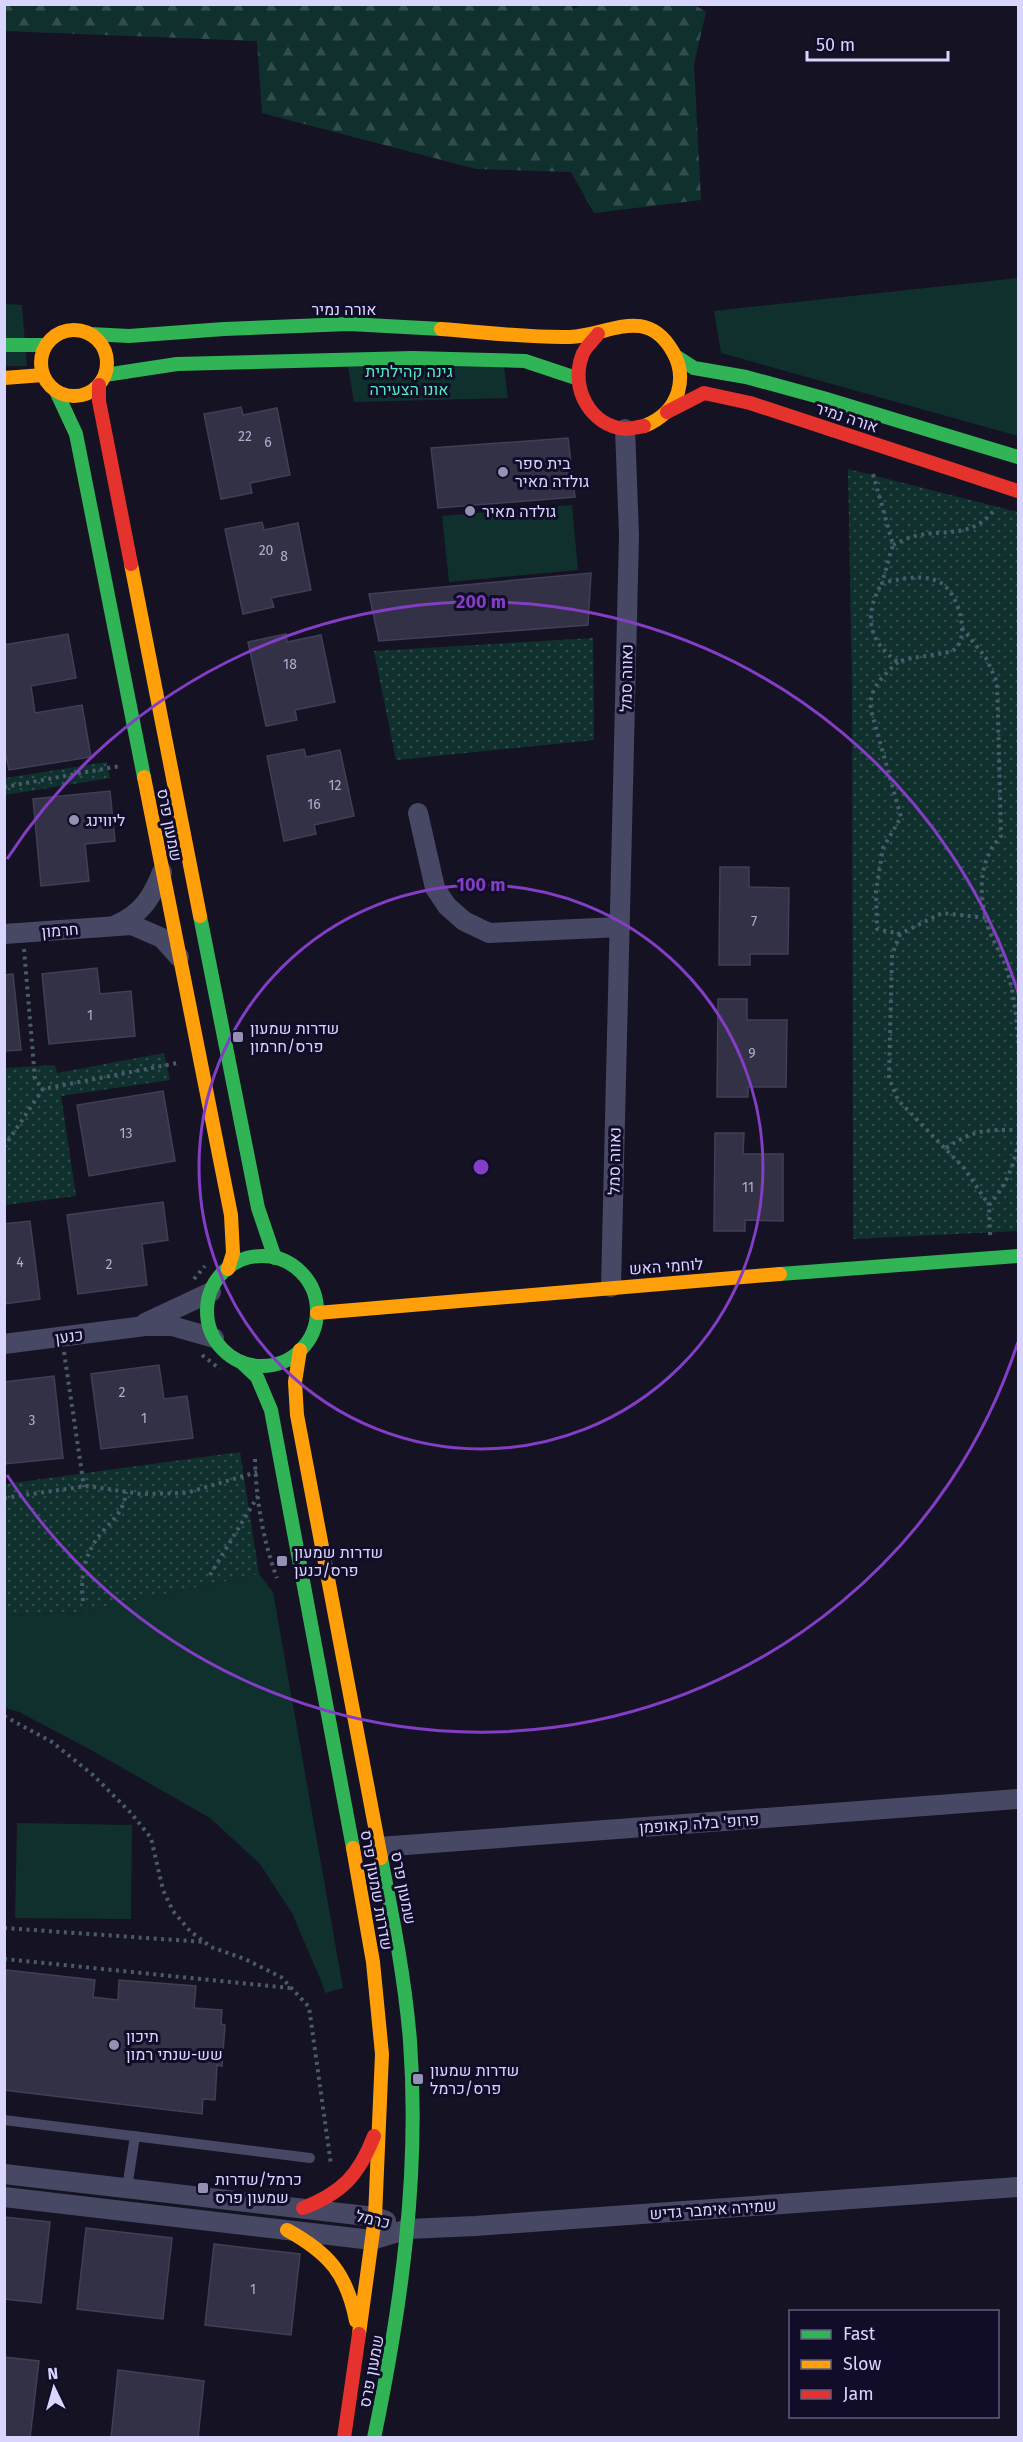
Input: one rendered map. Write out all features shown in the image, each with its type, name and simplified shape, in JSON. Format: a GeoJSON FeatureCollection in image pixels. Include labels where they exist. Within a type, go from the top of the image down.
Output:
{"type":"FeatureCollection","features":[{"type":"Feature","properties":{"kind":"street","name":"אורה נמיר"},"geometry":{"type":"LineString","coordinates":[[90,334],[129,336],[224,328],[349,324],[570,337],[598,334]]}},
{"type":"Feature","properties":{"kind":"street"},"geometry":{"type":"LineString","coordinates":[[623,325],[649,329],[670,345],[677,357],[680,385],[675,399],[667,412],[648,424],[625,429],[607,424],[591,413],[578,392],[576,378],[581,354],[588,342],[598,334],[623,325]]}},
{"type":"Feature","properties":{"kind":"street"},"geometry":{"type":"LineString","coordinates":[[71,330],[90,334],[97,340],[106,356],[102,380],[92,391],[74,396],[56,391],[43,375],[42,354],[46,345],[53,338],[71,330]]}},
{"type":"Feature","properties":{"kind":"street"},"geometry":{"type":"LineString","coordinates":[[4,345],[46,345]]}},
{"type":"Feature","properties":{"kind":"street","name":"אורה נמיר"},"geometry":{"type":"LineString","coordinates":[[677,357],[694,369],[746,377],[1018,457]]}},
{"type":"Feature","properties":{"kind":"street"},"geometry":{"type":"LineString","coordinates":[[102,380],[177,364],[413,358],[525,361],[576,378]]}},
{"type":"Feature","properties":{"kind":"street"},"geometry":{"type":"LineString","coordinates":[[4,378],[43,375]]}},
{"type":"Feature","properties":{"kind":"street","name":"שמעון פרס"},"geometry":{"type":"LineString","coordinates":[[102,380],[99,401],[258,1208],[275,1258]]}},
{"type":"Feature","properties":{"kind":"street","name":"שמעון פרס"},"geometry":{"type":"LineString","coordinates":[[56,391],[76,434],[231,1215],[233,1253],[228,1269]]}},
{"type":"Feature","properties":{"kind":"street","name":"אורה נמיר"},"geometry":{"type":"LineString","coordinates":[[667,412],[704,393],[750,403],[1018,490]]}},
{"type":"Feature","properties":{"kind":"street","name":"נאווה סמל"},"geometry":{"type":"LineString","coordinates":[[611,1287],[629,535],[625,429]]}},
{"type":"Feature","properties":{"kind":"street"},"geometry":{"type":"LineString","coordinates":[[418,813],[435,888],[447,906],[464,921],[489,933],[620,927]]}},
{"type":"Feature","properties":{"kind":"street","name":"חרמון"},"geometry":{"type":"LineString","coordinates":[[116,925],[132,918],[142,909],[156,887],[162,872]]}},
{"type":"Feature","properties":{"kind":"street","name":"חרמון"},"geometry":{"type":"LineString","coordinates":[[14,933],[132,925],[162,938],[179,957]]}},
{"type":"Feature","properties":{"kind":"street","name":"לוחמי האש"},"geometry":{"type":"LineString","coordinates":[[317,1313],[611,1287],[1018,1256]]}},
{"type":"Feature","properties":{"kind":"street"},"geometry":{"type":"LineString","coordinates":[[249,1258],[275,1258],[288,1263],[300,1272],[309,1284],[315,1297],[317,1313],[315,1326],[309,1339],[300,1350],[279,1364],[257,1366],[228,1355],[214,1338],[207,1314],[214,1284],[228,1269],[249,1258]]}},
{"type":"Feature","properties":{"kind":"street","name":"כנען"},"geometry":{"type":"LineString","coordinates":[[134,1328],[211,1292]]}},
{"type":"Feature","properties":{"kind":"street","name":"כנען"},"geometry":{"type":"LineString","coordinates":[[4,1344],[134,1328],[172,1326],[214,1338]]}},
{"type":"Feature","properties":{"kind":"street","name":"שמעון פרס"},"geometry":{"type":"LineString","coordinates":[[300,1350],[295,1368],[296,1405],[404,1986],[408,2034],[412,2122],[408,2229],[393,2344],[374,2438]]}},
{"type":"Feature","properties":{"kind":"street","name":"שדרות שמעון פרס"},"geometry":{"type":"LineString","coordinates":[[242,1362],[258,1377],[271,1410],[373,1962],[382,2054],[375,2217],[344,2438]]}},
{"type":"Feature","properties":{"kind":"street","name":"פרופ' בלה קאופמן"},"geometry":{"type":"LineString","coordinates":[[379,1847],[1018,1799]]}},
{"type":"Feature","properties":{"kind":"street"},"geometry":{"type":"LineString","coordinates":[[303,2208],[327,2199],[344,2188],[357,2174],[368,2155],[381,2117]]}},
{"type":"Feature","properties":{"kind":"street","name":"כרמל"},"geometry":{"type":"LineString","coordinates":[[4,2174],[375,2217],[408,2229]]}},
{"type":"Feature","properties":{"kind":"street","name":"שמירה אימבר גדיש"},"geometry":{"type":"LineString","coordinates":[[408,2229],[1018,2187]]}},
{"type":"Feature","properties":{"kind":"street","name":"כרמל"},"geometry":{"type":"LineString","coordinates":[[4,2197],[372,2240],[408,2229]]}},
{"type":"Feature","properties":{"kind":"street"},"geometry":{"type":"LineString","coordinates":[[287,2230],[307,2240],[333,2262],[350,2295],[358,2339]]}},
{"type":"Feature","properties":{"kind":"lane"},"geometry":{"type":"LineString","coordinates":[[4,2120],[310,2158]]}},
{"type":"Feature","properties":{"kind":"lane"},"geometry":{"type":"LineString","coordinates":[[127,2188],[135,2136]]}},
{"type":"Feature","properties":{"kind":"path"},"geometry":{"type":"LineString","coordinates":[[873,474],[893,545],[870,616],[877,644],[885,654],[898,662]]}},
{"type":"Feature","properties":{"kind":"path"},"geometry":{"type":"LineString","coordinates":[[893,545],[914,536],[957,532],[985,522],[996,508]]}},
{"type":"Feature","properties":{"kind":"path"},"geometry":{"type":"LineString","coordinates":[[882,583],[918,578],[941,583],[957,601],[962,628],[961,640],[956,649],[948,653],[920,655],[898,662],[883,676],[869,699],[902,817],[883,848],[876,891],[877,929],[900,934],[942,913],[987,918]]}},
{"type":"Feature","properties":{"kind":"path"},"geometry":{"type":"LineString","coordinates":[[962,628],[986,658],[997,682],[1001,836],[991,847],[983,865],[982,896],[988,927],[1004,960],[1011,984],[1018,1043]]}},
{"type":"Feature","properties":{"kind":"path"},"geometry":{"type":"LineString","coordinates":[[4,787],[141,762]]}},
{"type":"Feature","properties":{"kind":"path"},"geometry":{"type":"LineString","coordinates":[[14,933],[35,1079],[43,1089]]}},
{"type":"Feature","properties":{"kind":"path"},"geometry":{"type":"LineString","coordinates":[[900,934],[892,955],[889,1078],[898,1100],[964,1168],[990,1205],[990,1236]]}},
{"type":"Feature","properties":{"kind":"path"},"geometry":{"type":"LineString","coordinates":[[4,1147],[43,1089],[199,1059]]}},
{"type":"Feature","properties":{"kind":"path"},"geometry":{"type":"LineString","coordinates":[[946,1148],[962,1137],[978,1131],[1018,1130]]}},
{"type":"Feature","properties":{"kind":"path"},"geometry":{"type":"LineString","coordinates":[[990,1205],[1001,1192],[1010,1174],[1018,1142]]}},
{"type":"Feature","properties":{"kind":"path"},"geometry":{"type":"LineString","coordinates":[[187,1304],[185,1293],[207,1264]]}},
{"type":"Feature","properties":{"kind":"path"},"geometry":{"type":"LineString","coordinates":[[193,1331],[197,1351],[221,1370]]}},
{"type":"Feature","properties":{"kind":"path"},"geometry":{"type":"LineString","coordinates":[[62,1337],[84,1487]]}},
{"type":"Feature","properties":{"kind":"path"},"geometry":{"type":"LineString","coordinates":[[256,1452],[258,1496],[269,1557],[280,1587]]}},
{"type":"Feature","properties":{"kind":"path"},"geometry":{"type":"LineString","coordinates":[[4,1498],[84,1487],[126,1492],[186,1492],[281,1464]]}},
{"type":"Feature","properties":{"kind":"path"},"geometry":{"type":"LineString","coordinates":[[83,1601],[81,1581],[83,1566],[93,1545],[120,1514],[125,1503],[126,1492]]}},
{"type":"Feature","properties":{"kind":"path"},"geometry":{"type":"LineString","coordinates":[[210,1575],[258,1496]]}},
{"type":"Feature","properties":{"kind":"path"},"geometry":{"type":"LineString","coordinates":[[4,1716],[52,1742],[93,1775],[131,1813],[151,1838],[163,1890],[173,1911],[190,1931],[212,1947],[245,1959],[280,1977],[309,2007],[332,2168]]}},
{"type":"Feature","properties":{"kind":"path"},"geometry":{"type":"LineString","coordinates":[[4,1928],[205,1942]]}},
{"type":"Feature","properties":{"kind":"path"},"geometry":{"type":"LineString","coordinates":[[4,1959],[291,1988]]}},
{"type":"Feature","properties":{"kind":"green space"},"geometry":{"type":"Polygon","coordinates":[[[5,4],[573,4],[573,9],[585,4],[695,5],[706,12],[694,64],[701,200],[594,213],[571,172],[476,169],[262,113],[257,41],[5,31],[5,4]]]}},
{"type":"Feature","properties":{"kind":"green space"},"geometry":{"type":"Polygon","coordinates":[[[1018,278],[1018,436],[721,353],[714,311],[1018,278]]]}},
{"type":"Feature","properties":{"kind":"green space"},"geometry":{"type":"Polygon","coordinates":[[[4,304],[22,305],[27,366],[5,366],[4,304]]]}},
{"type":"Feature","properties":{"kind":"green space","name":"גינה קהילתית אונו הצעירה"},"geometry":{"type":"Polygon","coordinates":[[[347,360],[503,360],[508,398],[354,402],[347,360]]]}},
{"type":"Feature","properties":{"kind":"green space"},"geometry":{"type":"Polygon","coordinates":[[[848,469],[1018,512],[1018,1231],[853,1239],[852,685],[848,469]]]}},
{"type":"Feature","properties":{"kind":"green space"},"geometry":{"type":"Polygon","coordinates":[[[572,505],[578,570],[449,582],[442,516],[572,505]]]}},
{"type":"Feature","properties":{"kind":"green space"},"geometry":{"type":"Polygon","coordinates":[[[593,638],[594,740],[396,760],[374,651],[593,638]]]}},
{"type":"Feature","properties":{"kind":"green space"},"geometry":{"type":"Polygon","coordinates":[[[107,762],[110,778],[5,795],[5,778],[107,762]]]}},
{"type":"Feature","properties":{"kind":"green space"},"geometry":{"type":"Polygon","coordinates":[[[164,1053],[170,1080],[61,1096],[76,1196],[5,1205],[5,1068],[55,1065],[57,1073],[164,1053]]]}},
{"type":"Feature","properties":{"kind":"green space"},"geometry":{"type":"Polygon","coordinates":[[[240,1452],[259,1574],[79,1612],[5,1615],[5,1484],[240,1452]]]}},
{"type":"Feature","properties":{"kind":"green space"},"geometry":{"type":"Polygon","coordinates":[[[259,1574],[273,1592],[343,1988],[325,1993],[292,1913],[260,1864],[210,1818],[93,1751],[19,1712],[5,1708],[4,1615],[79,1612],[259,1574]]]}},
{"type":"Feature","properties":{"kind":"green space"},"geometry":{"type":"Polygon","coordinates":[[[17,1823],[132,1825],[131,1919],[15,1918],[17,1823]]]}},
{"type":"Feature","properties":{"kind":"building"},"geometry":{"type":"Polygon","coordinates":[[[241,407],[243,415],[277,408],[290,475],[250,483],[252,493],[221,499],[204,414],[241,407]]]}},
{"type":"Feature","properties":{"kind":"building","name":"בית ספר גולדה מאיר"},"geometry":{"type":"Polygon","coordinates":[[[568,438],[575,497],[438,508],[431,448],[568,438]]]}},
{"type":"Feature","properties":{"kind":"building"},"geometry":{"type":"Polygon","coordinates":[[[262,522],[264,530],[298,523],[311,590],[271,598],[274,607],[243,614],[225,529],[262,522]]]}},
{"type":"Feature","properties":{"kind":"building"},"geometry":{"type":"Polygon","coordinates":[[[591,573],[588,625],[379,641],[369,594],[591,573]]]}},
{"type":"Feature","properties":{"kind":"building"},"geometry":{"type":"Polygon","coordinates":[[[68,634],[76,678],[31,686],[35,713],[82,705],[91,757],[9,770],[4,746],[4,645],[68,634]]]}},
{"type":"Feature","properties":{"kind":"building"},"geometry":{"type":"Polygon","coordinates":[[[286,634],[287,642],[321,635],[335,702],[295,710],[297,720],[266,726],[248,642],[286,634]]]}},
{"type":"Feature","properties":{"kind":"building"},"geometry":{"type":"Polygon","coordinates":[[[304,749],[306,757],[340,750],[354,816],[314,825],[316,834],[284,841],[267,756],[304,749]]]}},
{"type":"Feature","properties":{"kind":"building","name":"ליווינג"},"geometry":{"type":"Polygon","coordinates":[[[110,791],[115,841],[85,844],[89,881],[41,886],[33,799],[110,791]]]}},
{"type":"Feature","properties":{"kind":"building"},"geometry":{"type":"Polygon","coordinates":[[[720,867],[749,867],[749,887],[789,888],[788,954],[750,954],[750,965],[719,965],[720,867]]]}},
{"type":"Feature","properties":{"kind":"building"},"geometry":{"type":"Polygon","coordinates":[[[97,968],[100,994],[131,991],[135,1036],[49,1044],[42,974],[97,968]]]}},
{"type":"Feature","properties":{"kind":"building"},"geometry":{"type":"Polygon","coordinates":[[[13,974],[21,1050],[4,1051],[4,975],[13,974]]]}},
{"type":"Feature","properties":{"kind":"building"},"geometry":{"type":"Polygon","coordinates":[[[718,999],[747,999],[747,1020],[787,1020],[786,1087],[748,1087],[748,1097],[717,1097],[718,999]]]}},
{"type":"Feature","properties":{"kind":"building"},"geometry":{"type":"Polygon","coordinates":[[[163,1091],[175,1161],[89,1176],[77,1105],[163,1091]]]}},
{"type":"Feature","properties":{"kind":"building"},"geometry":{"type":"Polygon","coordinates":[[[715,1133],[744,1133],[743,1154],[783,1154],[783,1221],[745,1220],[745,1231],[714,1231],[715,1133]]]}},
{"type":"Feature","properties":{"kind":"building"},"geometry":{"type":"Polygon","coordinates":[[[163,1202],[168,1240],[142,1244],[147,1285],[78,1294],[67,1215],[163,1202]]]}},
{"type":"Feature","properties":{"kind":"building"},"geometry":{"type":"Polygon","coordinates":[[[30,1221],[40,1299],[4,1304],[4,1224],[30,1221]]]}},
{"type":"Feature","properties":{"kind":"building"},"geometry":{"type":"Polygon","coordinates":[[[159,1365],[164,1399],[187,1396],[193,1438],[101,1449],[91,1374],[159,1365]]]}},
{"type":"Feature","properties":{"kind":"building"},"geometry":{"type":"Polygon","coordinates":[[[54,1376],[63,1458],[4,1464],[4,1382],[54,1376]]]}},
{"type":"Feature","properties":{"kind":"building","name":"תיכון שש-שנתי רמון"},"geometry":{"type":"Polygon","coordinates":[[[6,1970],[95,1980],[93,1997],[118,2000],[119,1980],[196,1986],[194,2008],[222,2010],[221,2024],[225,2025],[222,2066],[217,2065],[215,2100],[203,2099],[202,2114],[4,2090],[6,1970]]]}},
{"type":"Feature","properties":{"kind":"building"},"geometry":{"type":"Polygon","coordinates":[[[4,2217],[50,2222],[41,2303],[4,2299],[4,2217]]]}},
{"type":"Feature","properties":{"kind":"building"},"geometry":{"type":"Polygon","coordinates":[[[86,2228],[172,2238],[163,2319],[77,2309],[86,2228]]]}},
{"type":"Feature","properties":{"kind":"building"},"geometry":{"type":"Polygon","coordinates":[[[214,2244],[300,2254],[291,2335],[205,2325],[214,2244]]]}},
{"type":"Feature","properties":{"kind":"building"},"geometry":{"type":"Polygon","coordinates":[[[4,2357],[39,2361],[30,2438],[4,2438],[4,2357]]]}},
{"type":"Feature","properties":{"kind":"building"},"geometry":{"type":"Polygon","coordinates":[[[118,2370],[204,2381],[198,2438],[111,2438],[118,2370]]]}},
{"type":"Feature","properties":{"kind":"traffic: fast"},"geometry":{"type":"LineString","coordinates":[[90,334],[129,336],[224,329],[349,324],[441,329]]}},
{"type":"Feature","properties":{"kind":"traffic: fast"},"geometry":{"type":"LineString","coordinates":[[4,345],[46,345]]}},
{"type":"Feature","properties":{"kind":"traffic: fast"},"geometry":{"type":"LineString","coordinates":[[677,357],[694,368],[746,377],[823,398],[1018,457]]}},
{"type":"Feature","properties":{"kind":"traffic: fast"},"geometry":{"type":"LineString","coordinates":[[105,375],[177,364],[413,358],[525,361],[576,378]]}},
{"type":"Feature","properties":{"kind":"traffic: fast"},"geometry":{"type":"LineString","coordinates":[[56,391],[76,434],[144,777]]}},
{"type":"Feature","properties":{"kind":"traffic: fast"},"geometry":{"type":"LineString","coordinates":[[200,916],[258,1208],[275,1258]]}},
{"type":"Feature","properties":{"kind":"traffic: fast"},"geometry":{"type":"LineString","coordinates":[[262,1256],[283,1261],[301,1272],[312,1290],[317,1311],[312,1332],[301,1350],[283,1361],[262,1366],[241,1361],[223,1350],[212,1332],[207,1311],[212,1290],[223,1272],[241,1261],[262,1256]]}},
{"type":"Feature","properties":{"kind":"traffic: fast"},"geometry":{"type":"LineString","coordinates":[[780,1274],[1018,1256]]}},
{"type":"Feature","properties":{"kind":"traffic: fast"},"geometry":{"type":"LineString","coordinates":[[241,1362],[257,1377],[271,1410],[353,1848]]}},
{"type":"Feature","properties":{"kind":"traffic: fast"},"geometry":{"type":"LineString","coordinates":[[374,2438],[400,2291],[406,2241],[412,2141],[408,2018],[381,1858]]}},
{"type":"Feature","properties":{"kind":"traffic: slow"},"geometry":{"type":"LineString","coordinates":[[441,329],[554,337],[584,335],[626,326],[651,329],[673,352],[679,366],[680,382],[676,398],[669,408],[660,417],[644,426]]}},
{"type":"Feature","properties":{"kind":"traffic: slow"},"geometry":{"type":"LineString","coordinates":[[74,330],[87,333],[97,340],[104,350],[107,363],[104,376],[97,386],[87,393],[74,396],[61,393],[51,386],[44,376],[41,363],[44,350],[51,340],[61,333],[74,330]]}},
{"type":"Feature","properties":{"kind":"traffic: slow"},"geometry":{"type":"LineString","coordinates":[[4,378],[43,375]]}},
{"type":"Feature","properties":{"kind":"traffic: slow"},"geometry":{"type":"LineString","coordinates":[[131,564],[200,916]]}},
{"type":"Feature","properties":{"kind":"traffic: slow"},"geometry":{"type":"LineString","coordinates":[[144,777],[231,1215],[233,1253],[228,1269]]}},
{"type":"Feature","properties":{"kind":"traffic: slow"},"geometry":{"type":"LineString","coordinates":[[317,1313],[780,1274]]}},
{"type":"Feature","properties":{"kind":"traffic: slow"},"geometry":{"type":"LineString","coordinates":[[300,1350],[295,1382],[297,1415],[381,1858]]}},
{"type":"Feature","properties":{"kind":"traffic: slow"},"geometry":{"type":"LineString","coordinates":[[353,1848],[373,1962],[382,2054],[375,2217],[359,2334]]}},
{"type":"Feature","properties":{"kind":"traffic: slow"},"geometry":{"type":"LineString","coordinates":[[287,2230],[314,2247],[334,2267],[347,2290],[356,2321]]}},
{"type":"Feature","properties":{"kind":"traffic: jam"},"geometry":{"type":"LineString","coordinates":[[598,334],[585,350],[579,368],[581,392],[586,403],[602,421],[613,426],[626,429],[644,426]]}},
{"type":"Feature","properties":{"kind":"traffic: jam"},"geometry":{"type":"LineString","coordinates":[[99,385],[99,401],[131,564]]}},
{"type":"Feature","properties":{"kind":"traffic: jam"},"geometry":{"type":"LineString","coordinates":[[667,412],[704,393],[750,403],[1018,491]]}},
{"type":"Feature","properties":{"kind":"traffic: jam"},"geometry":{"type":"LineString","coordinates":[[303,2208],[328,2196],[348,2181],[362,2162],[374,2136]]}},
{"type":"Feature","properties":{"kind":"traffic: jam"},"geometry":{"type":"LineString","coordinates":[[344,2438],[359,2334]]}},
{"type":"Feature","properties":{"kind":"place","name":"בית ספר גולדה מאיר"},"geometry":{"type":"Point","coordinates":[503,472]}},
{"type":"Feature","properties":{"kind":"place","name":"גולדה מאיר"},"geometry":{"type":"Point","coordinates":[470,511]}},
{"type":"Feature","properties":{"kind":"place","name":"ליווינג"},"geometry":{"type":"Point","coordinates":[74,820]}},
{"type":"Feature","properties":{"kind":"place","name":"שדרות שמעון פרס/חרמון"},"geometry":{"type":"Point","coordinates":[238,1037]}},
{"type":"Feature","properties":{"kind":"place","name":"שדרות שמעון פרס/כנען"},"geometry":{"type":"Point","coordinates":[282,1561]}},
{"type":"Feature","properties":{"kind":"place","name":"תיכון שש-שנתי רמון"},"geometry":{"type":"Point","coordinates":[114,2045]}},
{"type":"Feature","properties":{"kind":"place","name":"שדרות שמעון פרס/כרמל"},"geometry":{"type":"Point","coordinates":[418,2079]}},
{"type":"Feature","properties":{"kind":"place","name":"כרמל/שדרות שמעון פרס"},"geometry":{"type":"Point","coordinates":[203,2188]}}]}
